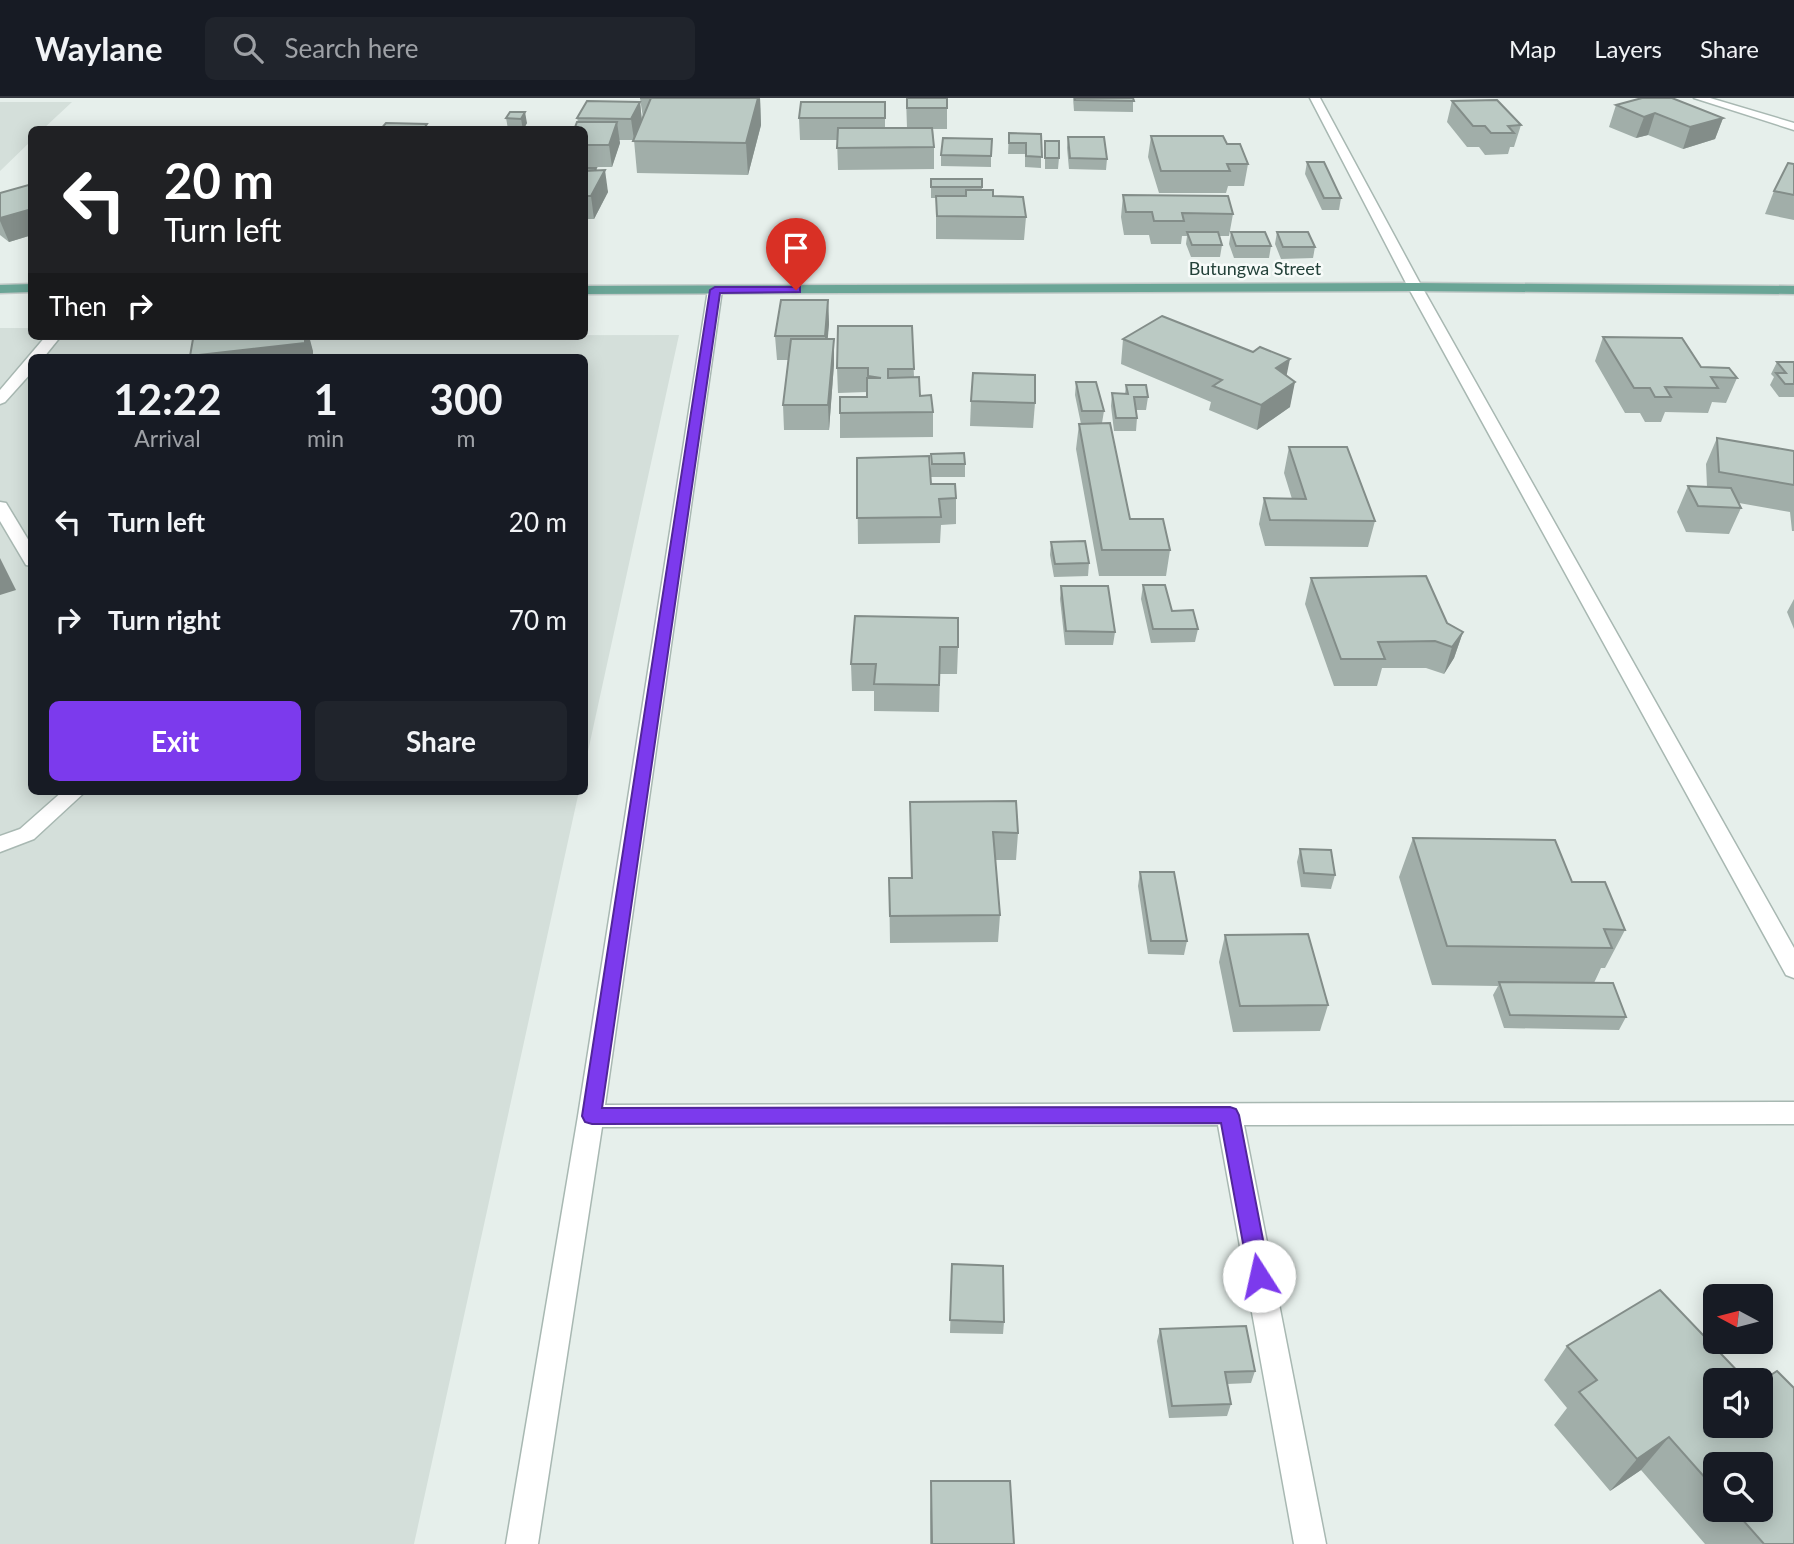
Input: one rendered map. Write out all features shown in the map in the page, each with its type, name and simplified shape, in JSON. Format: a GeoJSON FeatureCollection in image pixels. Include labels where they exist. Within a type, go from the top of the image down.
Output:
{"type":"FeatureCollection","features":[{"type":"Feature","properties":{"kind":"main road","name":"Butungwa Street"},"geometry":{"type":"LineString","coordinates":[[588,290],[1415,287],[1794,290]]}},
{"type":"Feature","properties":{"kind":"main road"},"geometry":{"type":"LineString","coordinates":[[0,289],[28,288]]}},
{"type":"Feature","properties":{"kind":"street"},"geometry":{"type":"LineString","coordinates":[[1315,98],[1415,287],[1794,970]]}},
{"type":"Feature","properties":{"kind":"street"},"geometry":{"type":"LineString","coordinates":[[1699,98],[1794,127]]}},
{"type":"Feature","properties":{"kind":"street"},"geometry":{"type":"LineString","coordinates":[[522,1544],[592,1116],[715,290]]}},
{"type":"Feature","properties":{"kind":"street"},"geometry":{"type":"LineString","coordinates":[[39,354],[51,340]]}},
{"type":"Feature","properties":{"kind":"street"},"geometry":{"type":"LineString","coordinates":[[0,399],[28,367]]}},
{"type":"Feature","properties":{"kind":"street"},"geometry":{"type":"LineString","coordinates":[[0,507],[28,554]]}},
{"type":"Feature","properties":{"kind":"street"},"geometry":{"type":"LineString","coordinates":[[0,844],[27,834],[71,795]]}},
{"type":"Feature","properties":{"kind":"street"},"geometry":{"type":"LineString","coordinates":[[592,1116],[1794,1113]]}},
{"type":"Feature","properties":{"kind":"street"},"geometry":{"type":"LineString","coordinates":[[1230,1115],[1310,1544]]}},
{"type":"Feature","properties":{"kind":"shaded area"},"geometry":{"type":"Polygon","coordinates":[[[0,102],[72,102],[46,126],[28,126],[28,144],[0,171],[0,102]]]}},
{"type":"Feature","properties":{"kind":"shaded area"},"geometry":{"type":"Polygon","coordinates":[[[0,328],[28,328],[28,340],[588,340],[588,335],[679,335],[588,751],[588,354],[28,354],[28,795],[578,795],[414,1544],[0,1544],[0,328]]]}},
{"type":"Feature","properties":{"kind":"building"},"geometry":{"type":"Polygon","coordinates":[[[651,98],[758,98],[746,143],[633,141],[651,98]]]}},
{"type":"Feature","properties":{"kind":"building"},"geometry":{"type":"Polygon","coordinates":[[[907,98],[947,98],[947,108],[907,108],[907,98]]]}},
{"type":"Feature","properties":{"kind":"building"},"geometry":{"type":"Polygon","coordinates":[[[1133,98],[1134,101],[1075,100],[1133,98]]]}},
{"type":"Feature","properties":{"kind":"building"},"geometry":{"type":"Polygon","coordinates":[[[1642,98],[1672,98],[1723,118],[1690,127],[1655,113],[1644,117],[1616,105],[1642,98]]]}},
{"type":"Feature","properties":{"kind":"building"},"geometry":{"type":"Polygon","coordinates":[[[1497,100],[1521,125],[1508,126],[1514,133],[1491,133],[1485,126],[1473,126],[1452,101],[1497,100]]]}},
{"type":"Feature","properties":{"kind":"building"},"geometry":{"type":"Polygon","coordinates":[[[587,101],[640,102],[631,119],[577,118],[587,101]]]}},
{"type":"Feature","properties":{"kind":"building"},"geometry":{"type":"Polygon","coordinates":[[[801,102],[885,102],[885,118],[799,118],[801,102]]]}},
{"type":"Feature","properties":{"kind":"building"},"geometry":{"type":"Polygon","coordinates":[[[510,112],[525,112],[521,119],[506,118],[510,112]]]}},
{"type":"Feature","properties":{"kind":"building"},"geometry":{"type":"Polygon","coordinates":[[[577,122],[617,122],[609,145],[588,145],[588,126],[576,126],[577,122]]]}},
{"type":"Feature","properties":{"kind":"building"},"geometry":{"type":"Polygon","coordinates":[[[386,123],[427,124],[426,126],[383,126],[386,123]]]}},
{"type":"Feature","properties":{"kind":"building"},"geometry":{"type":"Polygon","coordinates":[[[838,128],[932,128],[934,147],[837,148],[838,128]]]}},
{"type":"Feature","properties":{"kind":"building"},"geometry":{"type":"Polygon","coordinates":[[[1009,133],[1041,134],[1042,157],[1026,156],[1026,143],[1009,143],[1009,133]]]}},
{"type":"Feature","properties":{"kind":"building"},"geometry":{"type":"Polygon","coordinates":[[[1151,136],[1223,136],[1227,144],[1240,144],[1248,164],[1227,164],[1230,171],[1161,171],[1151,136]]]}},
{"type":"Feature","properties":{"kind":"building"},"geometry":{"type":"Polygon","coordinates":[[[1068,137],[1104,137],[1107,159],[1070,158],[1068,137]]]}},
{"type":"Feature","properties":{"kind":"building"},"geometry":{"type":"Polygon","coordinates":[[[943,138],[992,139],[991,156],[941,155],[943,138]]]}},
{"type":"Feature","properties":{"kind":"building"},"geometry":{"type":"Polygon","coordinates":[[[1045,141],[1059,141],[1059,158],[1045,158],[1045,141]]]}},
{"type":"Feature","properties":{"kind":"building"},"geometry":{"type":"Polygon","coordinates":[[[1307,162],[1324,162],[1341,198],[1324,198],[1307,162]]]}},
{"type":"Feature","properties":{"kind":"building"},"geometry":{"type":"Polygon","coordinates":[[[1788,163],[1794,164],[1794,195],[1774,191],[1788,163]]]}},
{"type":"Feature","properties":{"kind":"building"},"geometry":{"type":"Polygon","coordinates":[[[605,170],[591,196],[588,196],[588,171],[605,170]]]}},
{"type":"Feature","properties":{"kind":"building"},"geometry":{"type":"Polygon","coordinates":[[[931,179],[982,179],[982,187],[931,187],[931,179]]]}},
{"type":"Feature","properties":{"kind":"building"},"geometry":{"type":"Polygon","coordinates":[[[28,185],[28,210],[0,218],[0,193],[28,185]]]}},
{"type":"Feature","properties":{"kind":"building"},"geometry":{"type":"Polygon","coordinates":[[[966,190],[993,190],[993,196],[1023,197],[1026,217],[937,216],[936,196],[966,196],[966,190]]]}},
{"type":"Feature","properties":{"kind":"building"},"geometry":{"type":"Polygon","coordinates":[[[1123,195],[1228,196],[1233,214],[1182,213],[1184,221],[1154,221],[1152,212],[1126,212],[1123,195]]]}},
{"type":"Feature","properties":{"kind":"building"},"geometry":{"type":"Polygon","coordinates":[[[1187,232],[1218,232],[1222,245],[1192,245],[1187,232]]]}},
{"type":"Feature","properties":{"kind":"building"},"geometry":{"type":"Polygon","coordinates":[[[1231,232],[1265,232],[1271,246],[1236,246],[1231,232]]]}},
{"type":"Feature","properties":{"kind":"building"},"geometry":{"type":"Polygon","coordinates":[[[1277,232],[1308,232],[1315,247],[1283,247],[1277,232]]]}},
{"type":"Feature","properties":{"kind":"building"},"geometry":{"type":"Polygon","coordinates":[[[781,300],[828,300],[825,336],[775,336],[781,300]]]}},
{"type":"Feature","properties":{"kind":"building"},"geometry":{"type":"Polygon","coordinates":[[[1162,316],[1253,352],[1260,347],[1290,359],[1276,368],[1295,382],[1261,405],[1213,386],[1222,380],[1123,339],[1162,316]]]}},
{"type":"Feature","properties":{"kind":"building"},"geometry":{"type":"Polygon","coordinates":[[[838,326],[912,326],[914,369],[888,369],[888,378],[919,377],[920,396],[931,395],[933,412],[840,413],[840,397],[867,397],[867,378],[881,378],[868,376],[868,368],[837,368],[838,326]]]}},
{"type":"Feature","properties":{"kind":"building"},"geometry":{"type":"Polygon","coordinates":[[[1603,337],[1682,338],[1701,367],[1729,368],[1737,378],[1711,377],[1718,388],[1665,387],[1671,397],[1655,397],[1650,388],[1634,388],[1603,337]]]}},
{"type":"Feature","properties":{"kind":"building"},"geometry":{"type":"Polygon","coordinates":[[[791,339],[834,339],[828,405],[783,405],[791,339]]]}},
{"type":"Feature","properties":{"kind":"building"},"geometry":{"type":"Polygon","coordinates":[[[193,340],[305,340],[305,343],[190,354],[193,340]]]}},
{"type":"Feature","properties":{"kind":"building"},"geometry":{"type":"Polygon","coordinates":[[[1777,362],[1794,362],[1794,384],[1785,384],[1776,373],[1786,373],[1777,362]]]}},
{"type":"Feature","properties":{"kind":"building"},"geometry":{"type":"Polygon","coordinates":[[[973,373],[1035,375],[1035,403],[971,401],[973,373]]]}},
{"type":"Feature","properties":{"kind":"building"},"geometry":{"type":"Polygon","coordinates":[[[1076,382],[1096,382],[1104,411],[1082,411],[1076,382]]]}},
{"type":"Feature","properties":{"kind":"building"},"geometry":{"type":"Polygon","coordinates":[[[1126,385],[1146,385],[1148,397],[1134,397],[1137,418],[1116,418],[1112,393],[1128,394],[1126,385]]]}},
{"type":"Feature","properties":{"kind":"building"},"geometry":{"type":"Polygon","coordinates":[[[1110,423],[1130,519],[1163,519],[1170,550],[1102,550],[1079,424],[1110,423]]]}},
{"type":"Feature","properties":{"kind":"building"},"geometry":{"type":"Polygon","coordinates":[[[1717,438],[1794,451],[1794,485],[1719,472],[1717,438]]]}},
{"type":"Feature","properties":{"kind":"building"},"geometry":{"type":"Polygon","coordinates":[[[1289,447],[1347,447],[1375,521],[1270,520],[1264,498],[1306,499],[1289,447]]]}},
{"type":"Feature","properties":{"kind":"building"},"geometry":{"type":"Polygon","coordinates":[[[964,453],[965,464],[932,464],[931,454],[964,453]]]}},
{"type":"Feature","properties":{"kind":"building"},"geometry":{"type":"Polygon","coordinates":[[[929,456],[931,484],[955,484],[956,498],[939,499],[941,517],[857,518],[857,458],[929,456]]]}},
{"type":"Feature","properties":{"kind":"building"},"geometry":{"type":"Polygon","coordinates":[[[1688,486],[1731,488],[1741,508],[1698,506],[1688,486]]]}},
{"type":"Feature","properties":{"kind":"building"},"geometry":{"type":"Polygon","coordinates":[[[1085,541],[1089,563],[1055,564],[1051,542],[1085,541]]]}},
{"type":"Feature","properties":{"kind":"building"},"geometry":{"type":"Polygon","coordinates":[[[1426,576],[1447,623],[1463,632],[1452,647],[1435,641],[1378,642],[1385,659],[1341,659],[1311,578],[1426,576]]]}},
{"type":"Feature","properties":{"kind":"building"},"geometry":{"type":"Polygon","coordinates":[[[1143,585],[1165,585],[1172,611],[1193,610],[1198,629],[1153,629],[1143,585]]]}},
{"type":"Feature","properties":{"kind":"building"},"geometry":{"type":"Polygon","coordinates":[[[1061,586],[1108,586],[1115,632],[1066,631],[1061,586]]]}},
{"type":"Feature","properties":{"kind":"building"},"geometry":{"type":"Polygon","coordinates":[[[855,616],[958,618],[958,647],[940,647],[939,685],[874,684],[876,664],[851,664],[855,616]]]}},
{"type":"Feature","properties":{"kind":"building"},"geometry":{"type":"Polygon","coordinates":[[[1016,801],[1018,833],[993,832],[1000,915],[890,916],[889,878],[912,878],[910,802],[1016,801]]]}},
{"type":"Feature","properties":{"kind":"building"},"geometry":{"type":"Polygon","coordinates":[[[1413,838],[1555,840],[1572,882],[1605,882],[1625,930],[1604,929],[1612,948],[1447,946],[1413,838]]]}},
{"type":"Feature","properties":{"kind":"building"},"geometry":{"type":"Polygon","coordinates":[[[1300,849],[1331,850],[1335,875],[1304,873],[1300,849]]]}},
{"type":"Feature","properties":{"kind":"building"},"geometry":{"type":"Polygon","coordinates":[[[1140,872],[1174,872],[1187,941],[1151,941],[1140,872]]]}},
{"type":"Feature","properties":{"kind":"building"},"geometry":{"type":"Polygon","coordinates":[[[1308,934],[1328,1005],[1240,1006],[1225,935],[1308,934]]]}},
{"type":"Feature","properties":{"kind":"building"},"geometry":{"type":"Polygon","coordinates":[[[1499,982],[1613,983],[1626,1017],[1510,1015],[1499,982]]]}},
{"type":"Feature","properties":{"kind":"building"},"geometry":{"type":"Polygon","coordinates":[[[952,1264],[1003,1266],[1004,1322],[950,1320],[952,1264]]]}},
{"type":"Feature","properties":{"kind":"building"},"geometry":{"type":"Polygon","coordinates":[[[1660,1290],[1703,1335],[1703,1354],[1721,1354],[1735,1368],[1703,1368],[1703,1438],[1773,1438],[1773,1374],[1777,1371],[1794,1388],[1794,1544],[1764,1544],[1745,1522],[1773,1522],[1773,1452],[1703,1452],[1703,1475],[1669,1437],[1637,1459],[1579,1392],[1597,1380],[1567,1346],[1660,1290]]]}},
{"type":"Feature","properties":{"kind":"building"},"geometry":{"type":"Polygon","coordinates":[[[1246,1326],[1255,1371],[1225,1372],[1231,1404],[1172,1406],[1160,1329],[1246,1326]]]}},
{"type":"Feature","properties":{"kind":"building"},"geometry":{"type":"Polygon","coordinates":[[[931,1481],[1010,1481],[1014,1544],[932,1544],[931,1481]]]}},
{"type":"Feature","properties":{"kind":"route"},"geometry":{"type":"LineString","coordinates":[[796,290],[715,290],[592,1116],[1230,1115],[1259,1276]]}}]}
